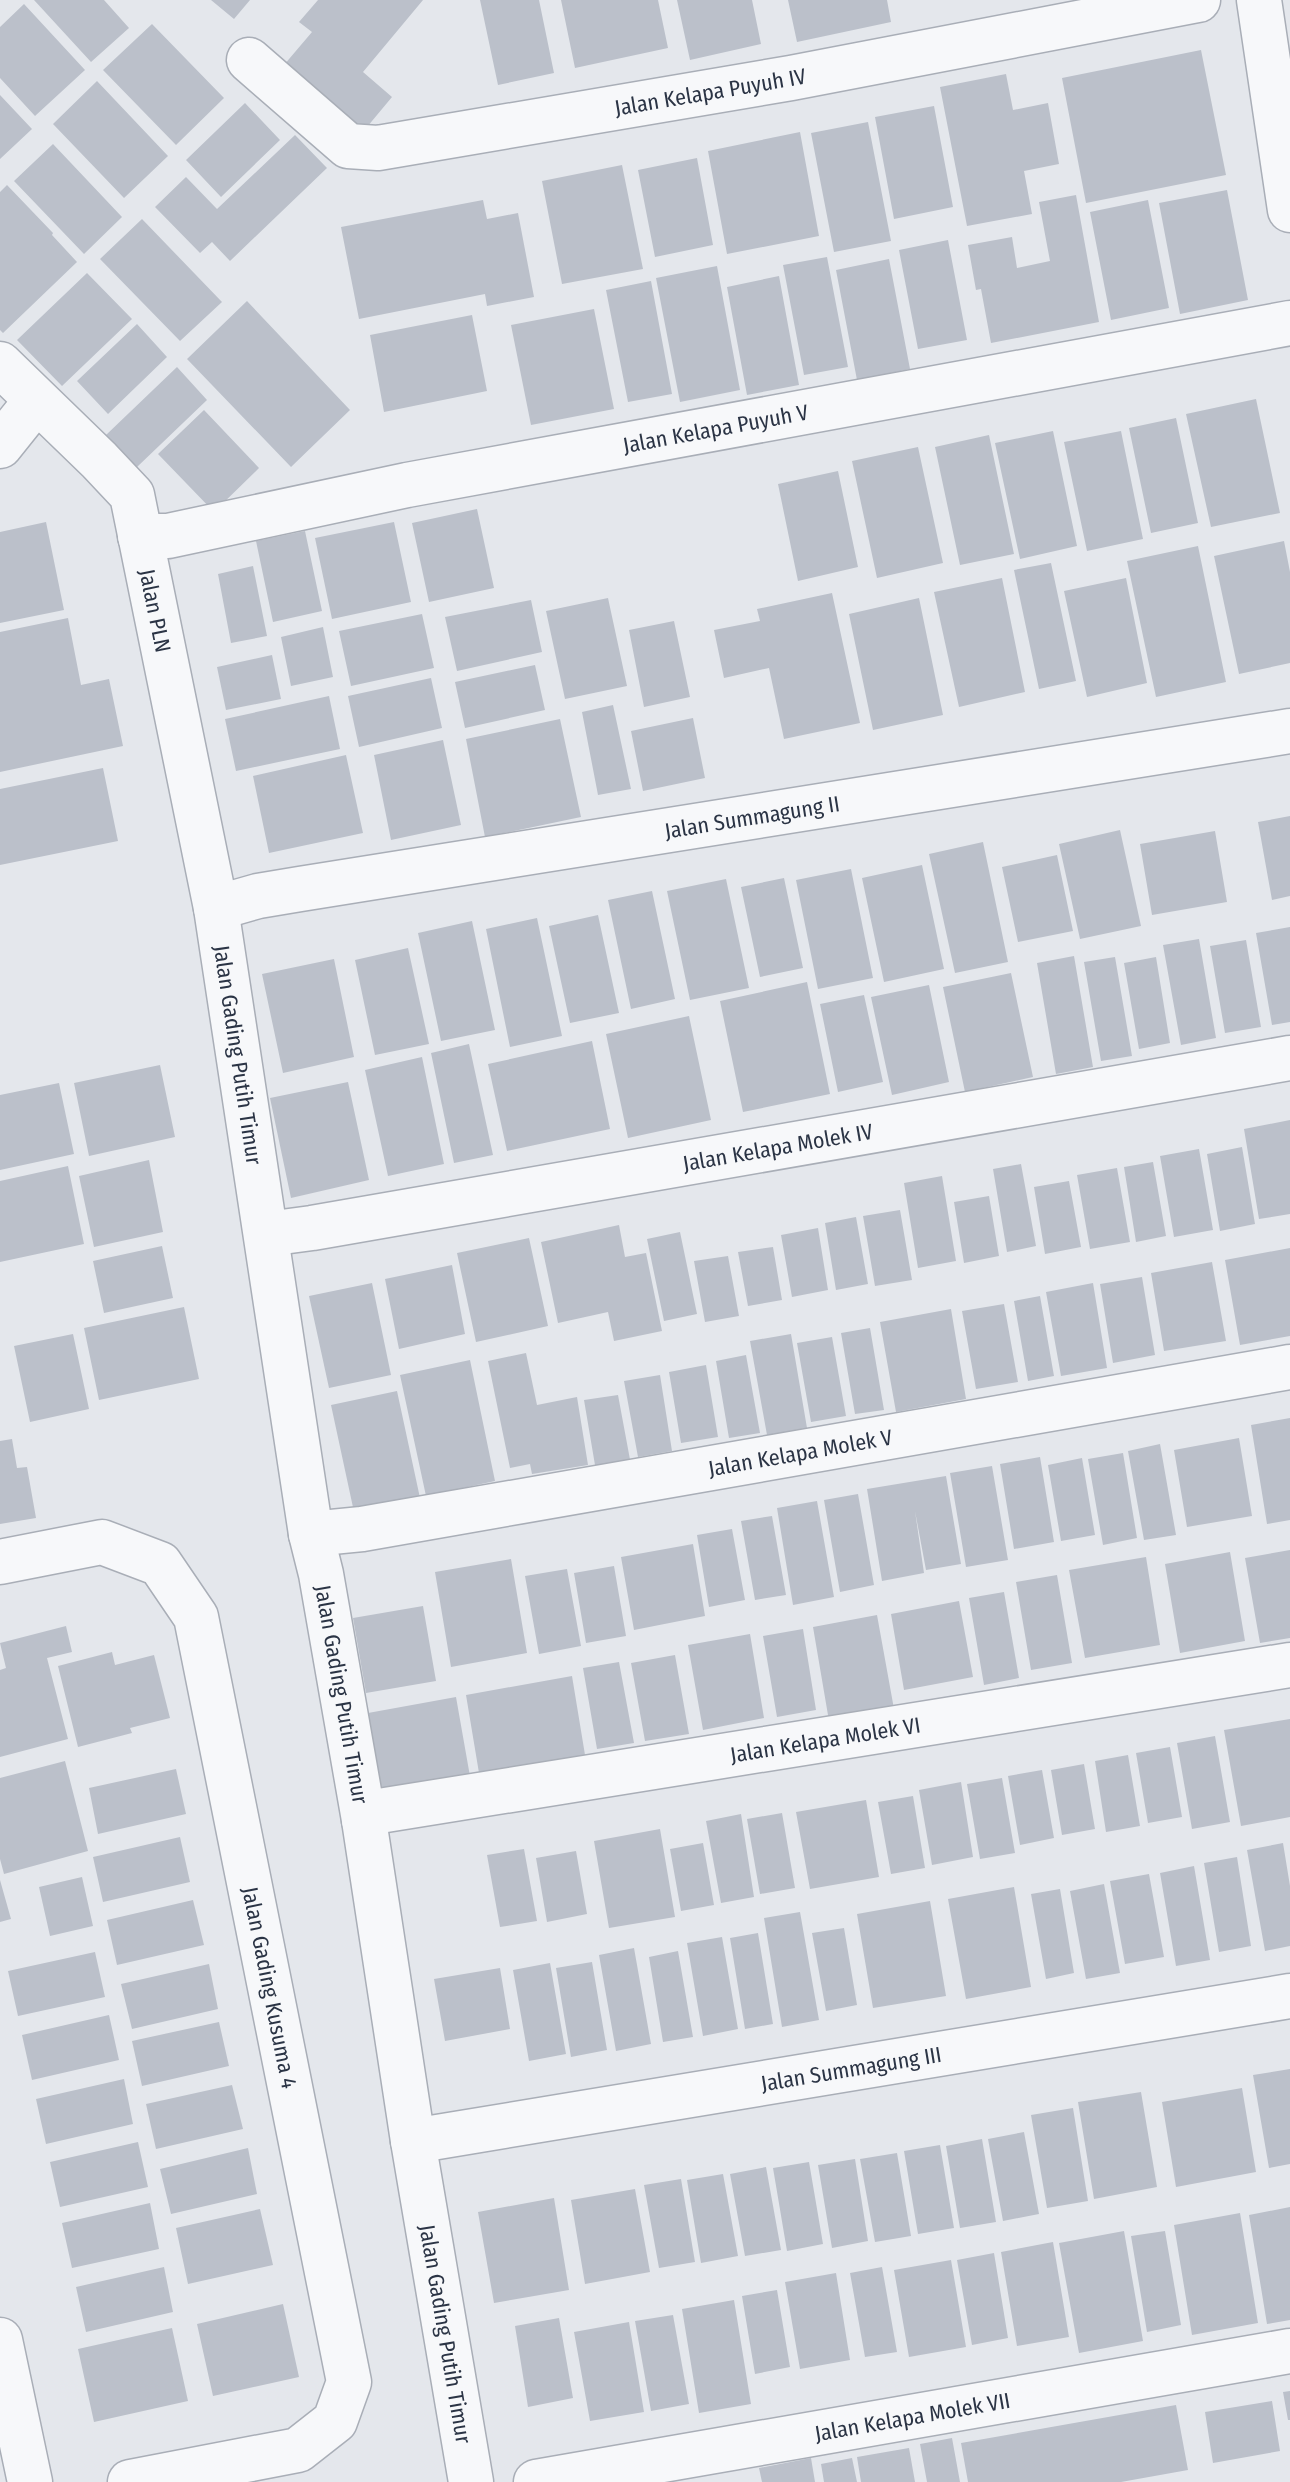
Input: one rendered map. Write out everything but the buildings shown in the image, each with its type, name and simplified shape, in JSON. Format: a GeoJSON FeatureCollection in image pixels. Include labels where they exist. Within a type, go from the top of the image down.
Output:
{"type":"FeatureCollection","features":[{"type":"Feature","properties":{"kind":"street","name":"Jalan Kelapa Puyuh IV"},"geometry":{"type":"LineString","coordinates":[[249,60],[348,146],[378,148],[791,78],[1198,0]]}},
{"type":"Feature","properties":{"kind":"street"},"geometry":{"type":"LineString","coordinates":[[1259,0],[1290,210]]}},
{"type":"Feature","properties":{"kind":"street","name":"Jalan Kelapa Puyuh V"},"geometry":{"type":"LineString","coordinates":[[140,536],[168,536],[407,485],[1290,323]]}},
{"type":"Feature","properties":{"kind":"street","name":"Jalan PLN"},"geometry":{"type":"LineString","coordinates":[[0,364],[132,495],[216,908]]}},
{"type":"Feature","properties":{"kind":"street"},"geometry":{"type":"LineString","coordinates":[[0,446],[36,401]]}},
{"type":"Feature","properties":{"kind":"street","name":"Jalan Summagung II"},"geometry":{"type":"LineString","coordinates":[[216,908],[286,891],[1290,731]]}},
{"type":"Feature","properties":{"kind":"street","name":"Jalan Gading Putih Timur"},"geometry":{"type":"LineString","coordinates":[[216,908],[311,1534],[321,1574],[364,1820],[413,2141],[471,2482]]}},
{"type":"Feature","properties":{"kind":"street","name":"Jalan Kelapa Molek IV"},"geometry":{"type":"LineString","coordinates":[[267,1234],[1290,1058]]}},
{"type":"Feature","properties":{"kind":"street","name":"Jalan Kelapa Molek V"},"geometry":{"type":"LineString","coordinates":[[311,1534],[362,1529],[1290,1367]]}},
{"type":"Feature","properties":{"kind":"street","name":"Jalan Gading Kusuma 4"},"geometry":{"type":"LineString","coordinates":[[0,1562],[102,1542],[160,1564],[196,1617],[349,2382],[335,2421],[298,2450],[130,2482]]}},
{"type":"Feature","properties":{"kind":"street","name":"Jalan Kelapa Molek VI"},"geometry":{"type":"LineString","coordinates":[[364,1820],[373,1812],[1290,1665]]}},
{"type":"Feature","properties":{"kind":"street","name":"Jalan Summagung III"},"geometry":{"type":"LineString","coordinates":[[413,2141],[1290,1996]]}},
{"type":"Feature","properties":{"kind":"street"},"geometry":{"type":"LineString","coordinates":[[0,2340],[30,2482]]}},
{"type":"Feature","properties":{"kind":"street","name":"Jalan Kelapa Molek VII"},"geometry":{"type":"LineString","coordinates":[[536,2482],[1290,2351]]}}]}
